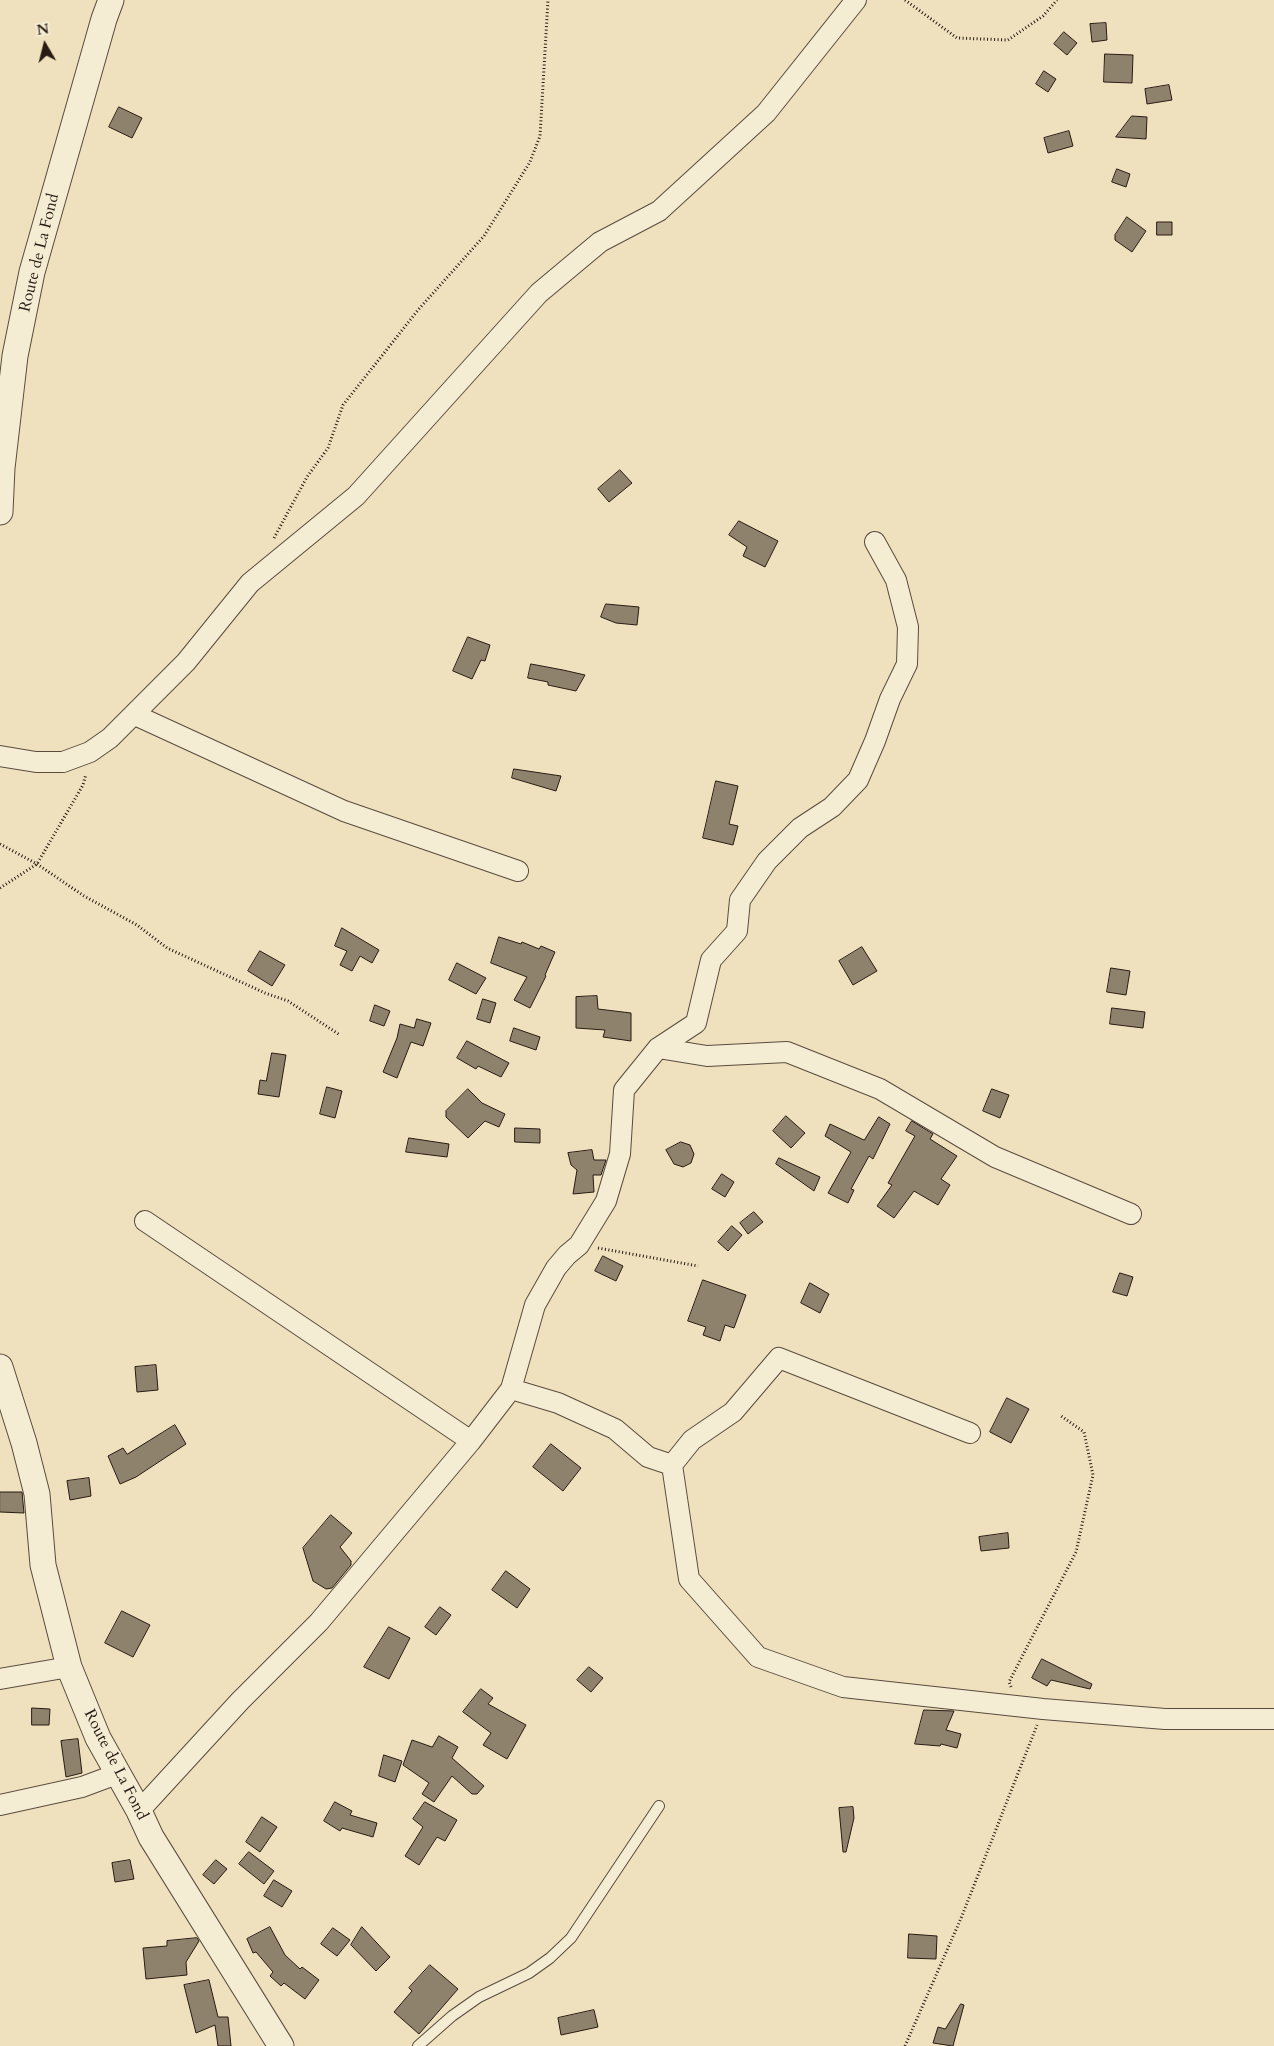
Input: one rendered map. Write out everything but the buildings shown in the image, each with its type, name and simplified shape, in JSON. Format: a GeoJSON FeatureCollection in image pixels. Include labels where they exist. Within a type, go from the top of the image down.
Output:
{"type":"FeatureCollection","features":[{"type":"Feature","properties":{"kind":"street","name":"Route de La Fond"},"geometry":{"type":"LineString","coordinates":[[0,512],[2,468],[15,356],[32,272],[111,0]]}},
{"type":"Feature","properties":{"kind":"street"},"geometry":{"type":"LineString","coordinates":[[0,756],[36,762],[62,762],[90,752],[110,738],[186,662],[250,583],[356,496],[539,293],[600,242],[660,211],[766,113],[856,0]]}},
{"type":"Feature","properties":{"kind":"street"},"geometry":{"type":"LineString","coordinates":[[139,1811],[240,1701],[318,1622],[512,1389],[535,1305],[556,1268],[579,1245],[606,1201],[620,1154],[624,1090],[658,1048],[696,1023],[711,960],[737,931],[740,900],[767,861],[800,828],[832,807],[858,780],[875,741],[890,699],[907,664],[908,628],[896,580],[875,542]]}},
{"type":"Feature","properties":{"kind":"street"},"geometry":{"type":"LineString","coordinates":[[135,715],[344,811],[518,871]]}},
{"type":"Feature","properties":{"kind":"street"},"geometry":{"type":"LineString","coordinates":[[658,1048],[707,1056],[788,1052],[880,1089],[995,1157],[1132,1214]]}},
{"type":"Feature","properties":{"kind":"street"},"geometry":{"type":"LineString","coordinates":[[145,1221],[470,1441]]}},
{"type":"Feature","properties":{"kind":"street"},"geometry":{"type":"LineString","coordinates":[[970,1434],[779,1358],[733,1412],[692,1440],[672,1466],[689,1579],[758,1657],[843,1687],[1043,1709],[1165,1719],[1274,1719]]}},
{"type":"Feature","properties":{"kind":"street","name":"Route de La Fond"},"geometry":{"type":"LineString","coordinates":[[0,1367],[24,1443],[37,1494],[43,1565],[69,1667],[98,1738],[139,1811],[151,1837],[281,2046]]}},
{"type":"Feature","properties":{"kind":"street"},"geometry":{"type":"LineString","coordinates":[[512,1389],[558,1402],[615,1429],[648,1457],[672,1466]]}},
{"type":"Feature","properties":{"kind":"street"},"geometry":{"type":"LineString","coordinates":[[0,1678],[69,1667]]}},
{"type":"Feature","properties":{"kind":"street"},"geometry":{"type":"LineString","coordinates":[[0,1805],[82,1787],[117,1774]]}},
{"type":"Feature","properties":{"kind":"lane"},"geometry":{"type":"LineString","coordinates":[[418,2046],[452,2016],[480,1997],[529,1973],[550,1958],[571,1938],[659,1806]]}},
{"type":"Feature","properties":{"kind":"path"},"geometry":{"type":"LineString","coordinates":[[272,542],[307,477],[328,448],[342,405],[418,310],[484,236],[530,162],[540,136],[548,0]]}},
{"type":"Feature","properties":{"kind":"path"},"geometry":{"type":"LineString","coordinates":[[905,0],[957,38],[1008,40],[1043,16],[1057,0]]}},
{"type":"Feature","properties":{"kind":"path"},"geometry":{"type":"LineString","coordinates":[[0,888],[37,864],[83,784],[90,752]]}},
{"type":"Feature","properties":{"kind":"path"},"geometry":{"type":"LineString","coordinates":[[0,844],[37,864],[84,896],[136,925],[167,948],[265,993],[288,1001],[340,1035]]}},
{"type":"Feature","properties":{"kind":"path"},"geometry":{"type":"LineString","coordinates":[[579,1245],[698,1266]]}},
{"type":"Feature","properties":{"kind":"path"},"geometry":{"type":"LineString","coordinates":[[1012,1689],[1009,1682],[1076,1552],[1093,1475],[1084,1432],[1061,1416]]}},
{"type":"Feature","properties":{"kind":"path"},"geometry":{"type":"LineString","coordinates":[[905,2046],[962,1916],[1043,1709]]}}]}
